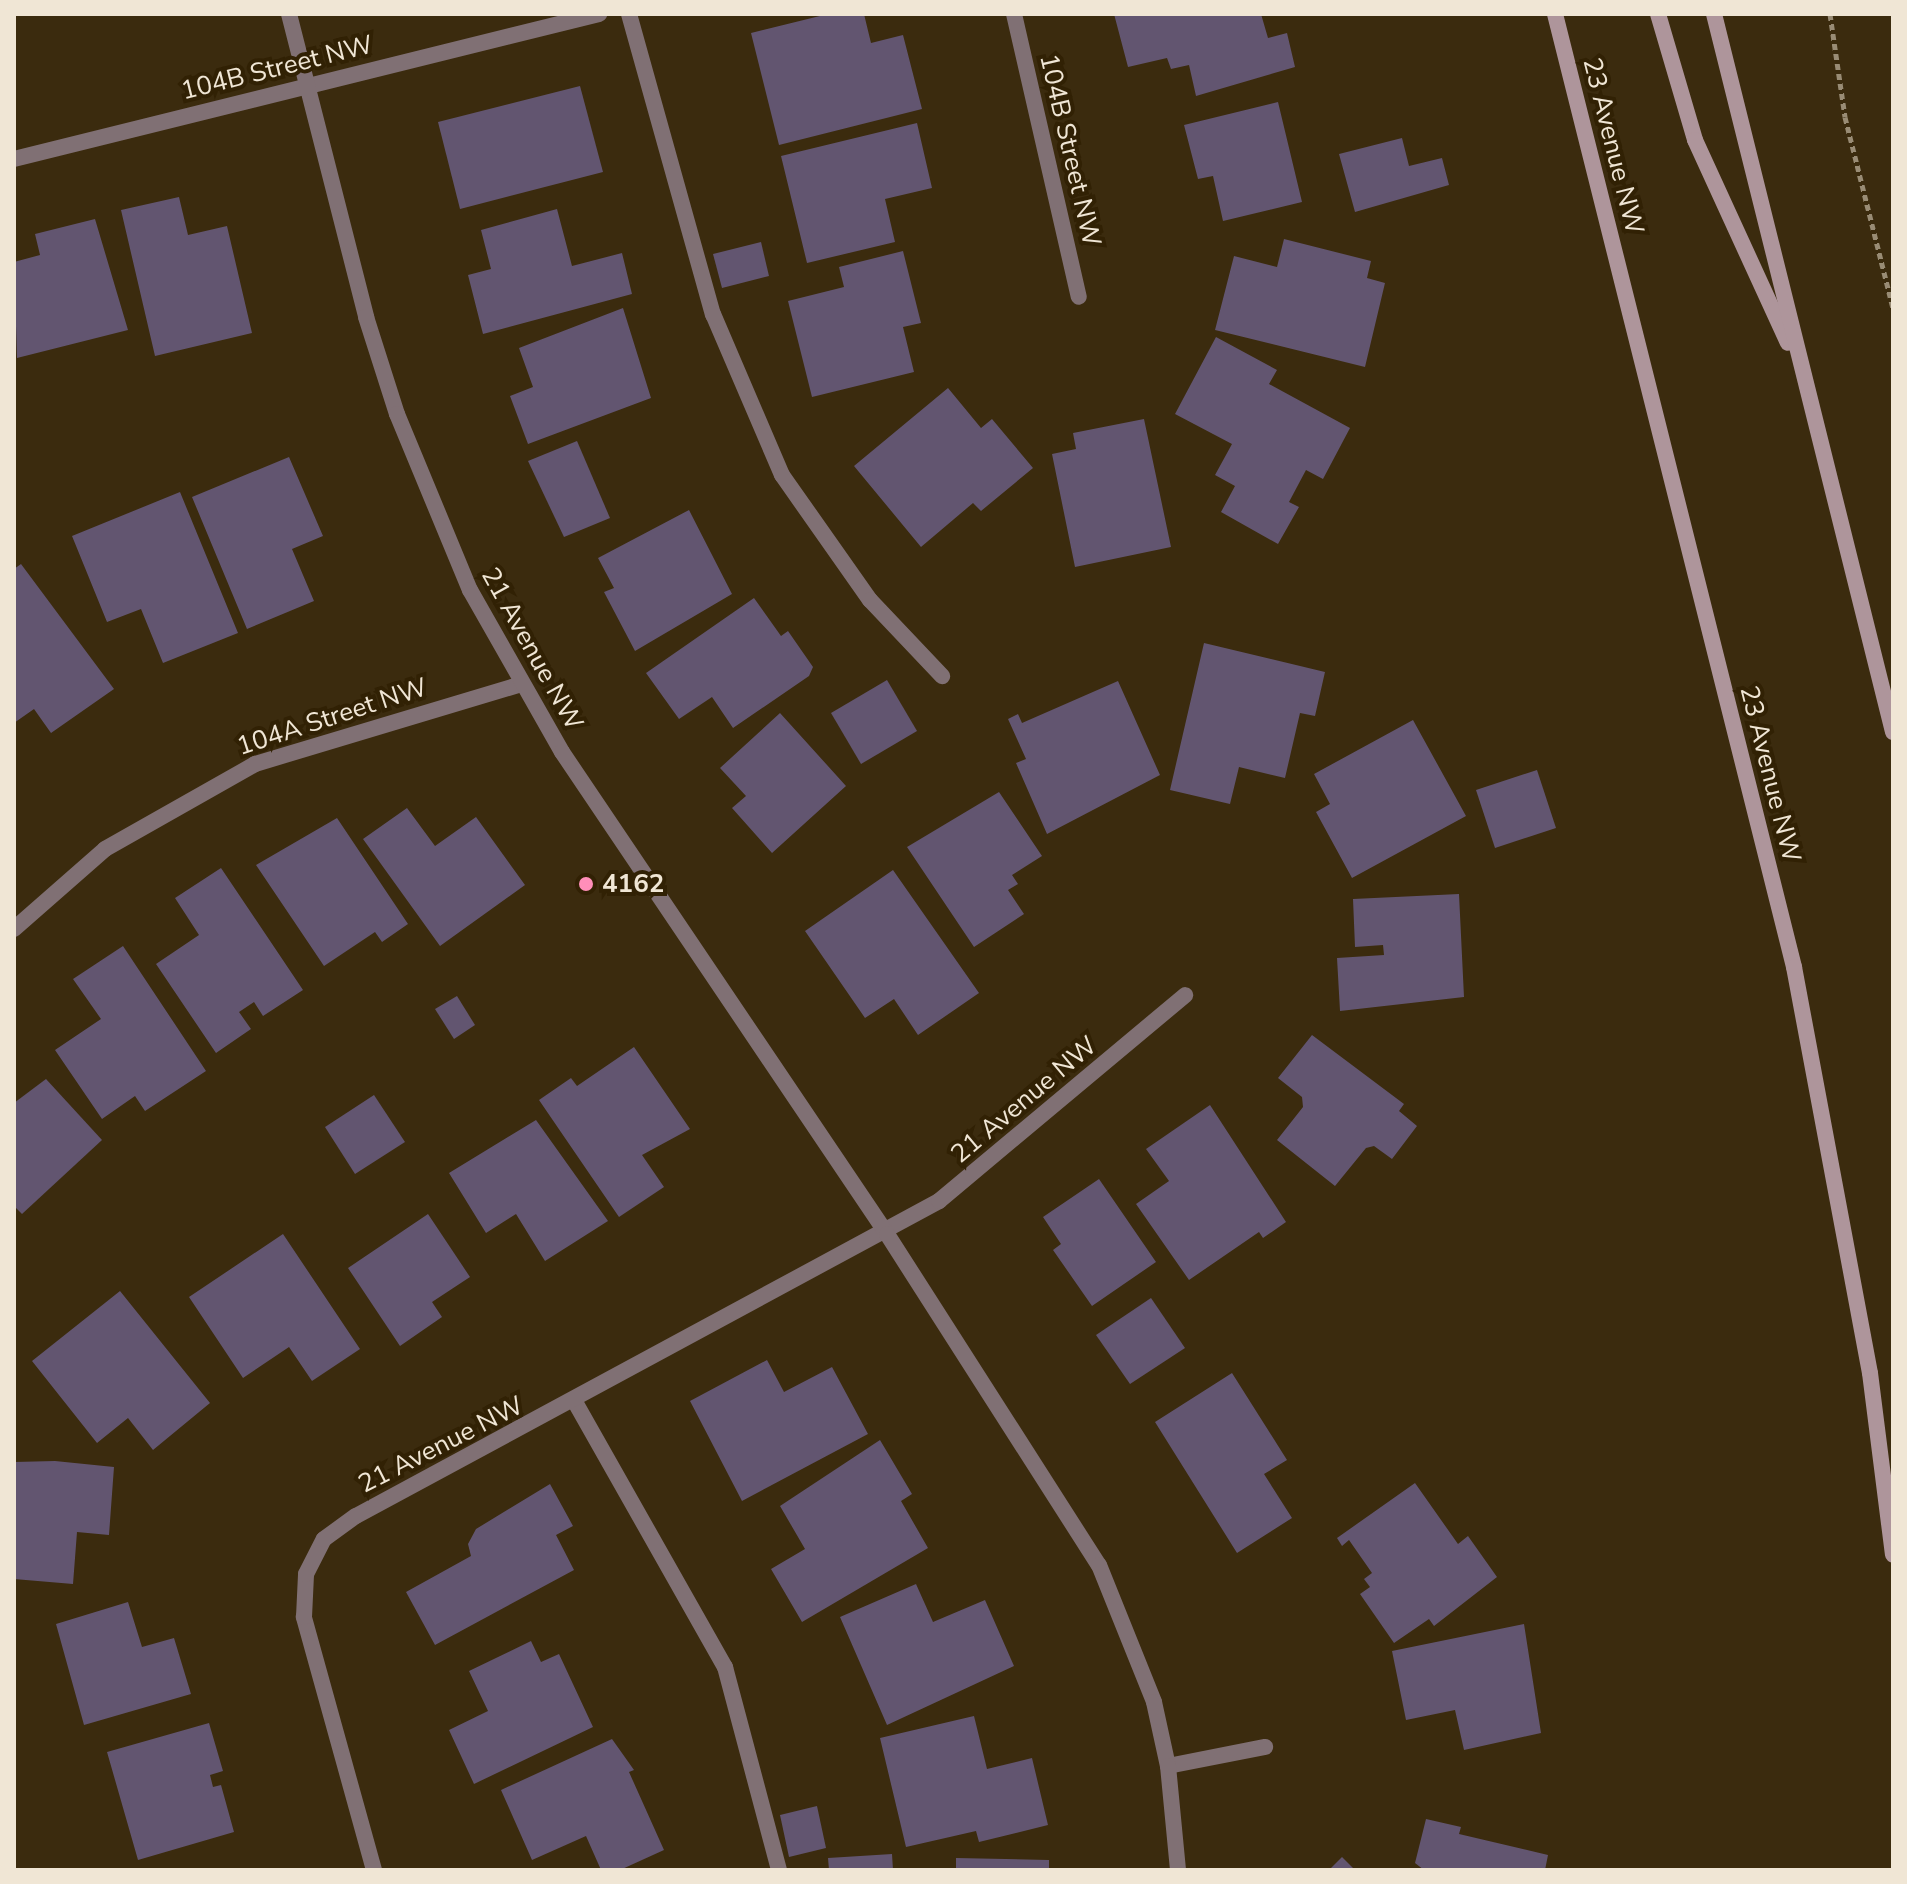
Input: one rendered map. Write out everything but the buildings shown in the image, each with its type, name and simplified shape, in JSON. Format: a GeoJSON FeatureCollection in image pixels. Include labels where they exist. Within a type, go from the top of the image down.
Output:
{"type":"FeatureCollection","features":[{"type":"Feature","properties":{"kind":"main road","name":"23 Avenue NW"},"geometry":{"type":"LineString","coordinates":[[1555,14],[1794,967],[1852,1270],[1893,1555]]}},
{"type":"Feature","properties":{"kind":"main road"},"geometry":{"type":"LineString","coordinates":[[1658,14],[1695,140],[1805,381]]}},
{"type":"Feature","properties":{"kind":"main road"},"geometry":{"type":"LineString","coordinates":[[1714,14],[1893,732]]}},
{"type":"Feature","properties":{"kind":"street","name":"21 Avenue NW"},"geometry":{"type":"LineString","coordinates":[[289,14],[397,414],[470,590],[521,684],[887,1234],[1099,1565],[1139,1654],[1168,1766],[1178,1870]]}},
{"type":"Feature","properties":{"kind":"street","name":"104B Street NW"},"geometry":{"type":"LineString","coordinates":[[14,159],[599,14]]}},
{"type":"Feature","properties":{"kind":"street"},"geometry":{"type":"LineString","coordinates":[[629,14],[713,314],[782,475],[870,600],[942,676]]}},
{"type":"Feature","properties":{"kind":"street","name":"104B Street NW"},"geometry":{"type":"LineString","coordinates":[[1014,14],[1079,297]]}},
{"type":"Feature","properties":{"kind":"street","name":"104A Street NW"},"geometry":{"type":"LineString","coordinates":[[14,929],[105,849],[255,764],[521,684]]}},
{"type":"Feature","properties":{"kind":"street","name":"21 Avenue NW"},"geometry":{"type":"LineString","coordinates":[[374,1870],[304,1617],[303,1591],[313,1554],[336,1527],[887,1234],[960,1186],[1185,995]]}},
{"type":"Feature","properties":{"kind":"street"},"geometry":{"type":"LineString","coordinates":[[575,1402],[731,1680],[779,1870]]}},
{"type":"Feature","properties":{"kind":"street"},"geometry":{"type":"LineString","coordinates":[[1168,1766],[1265,1747]]}},
{"type":"Feature","properties":{"kind":"path"},"geometry":{"type":"LineString","coordinates":[[1830,14],[1845,117],[1893,308]]}},
{"type":"Feature","properties":{"kind":"place","name":"4162"},"geometry":{"type":"Point","coordinates":[586,884]}}]}
